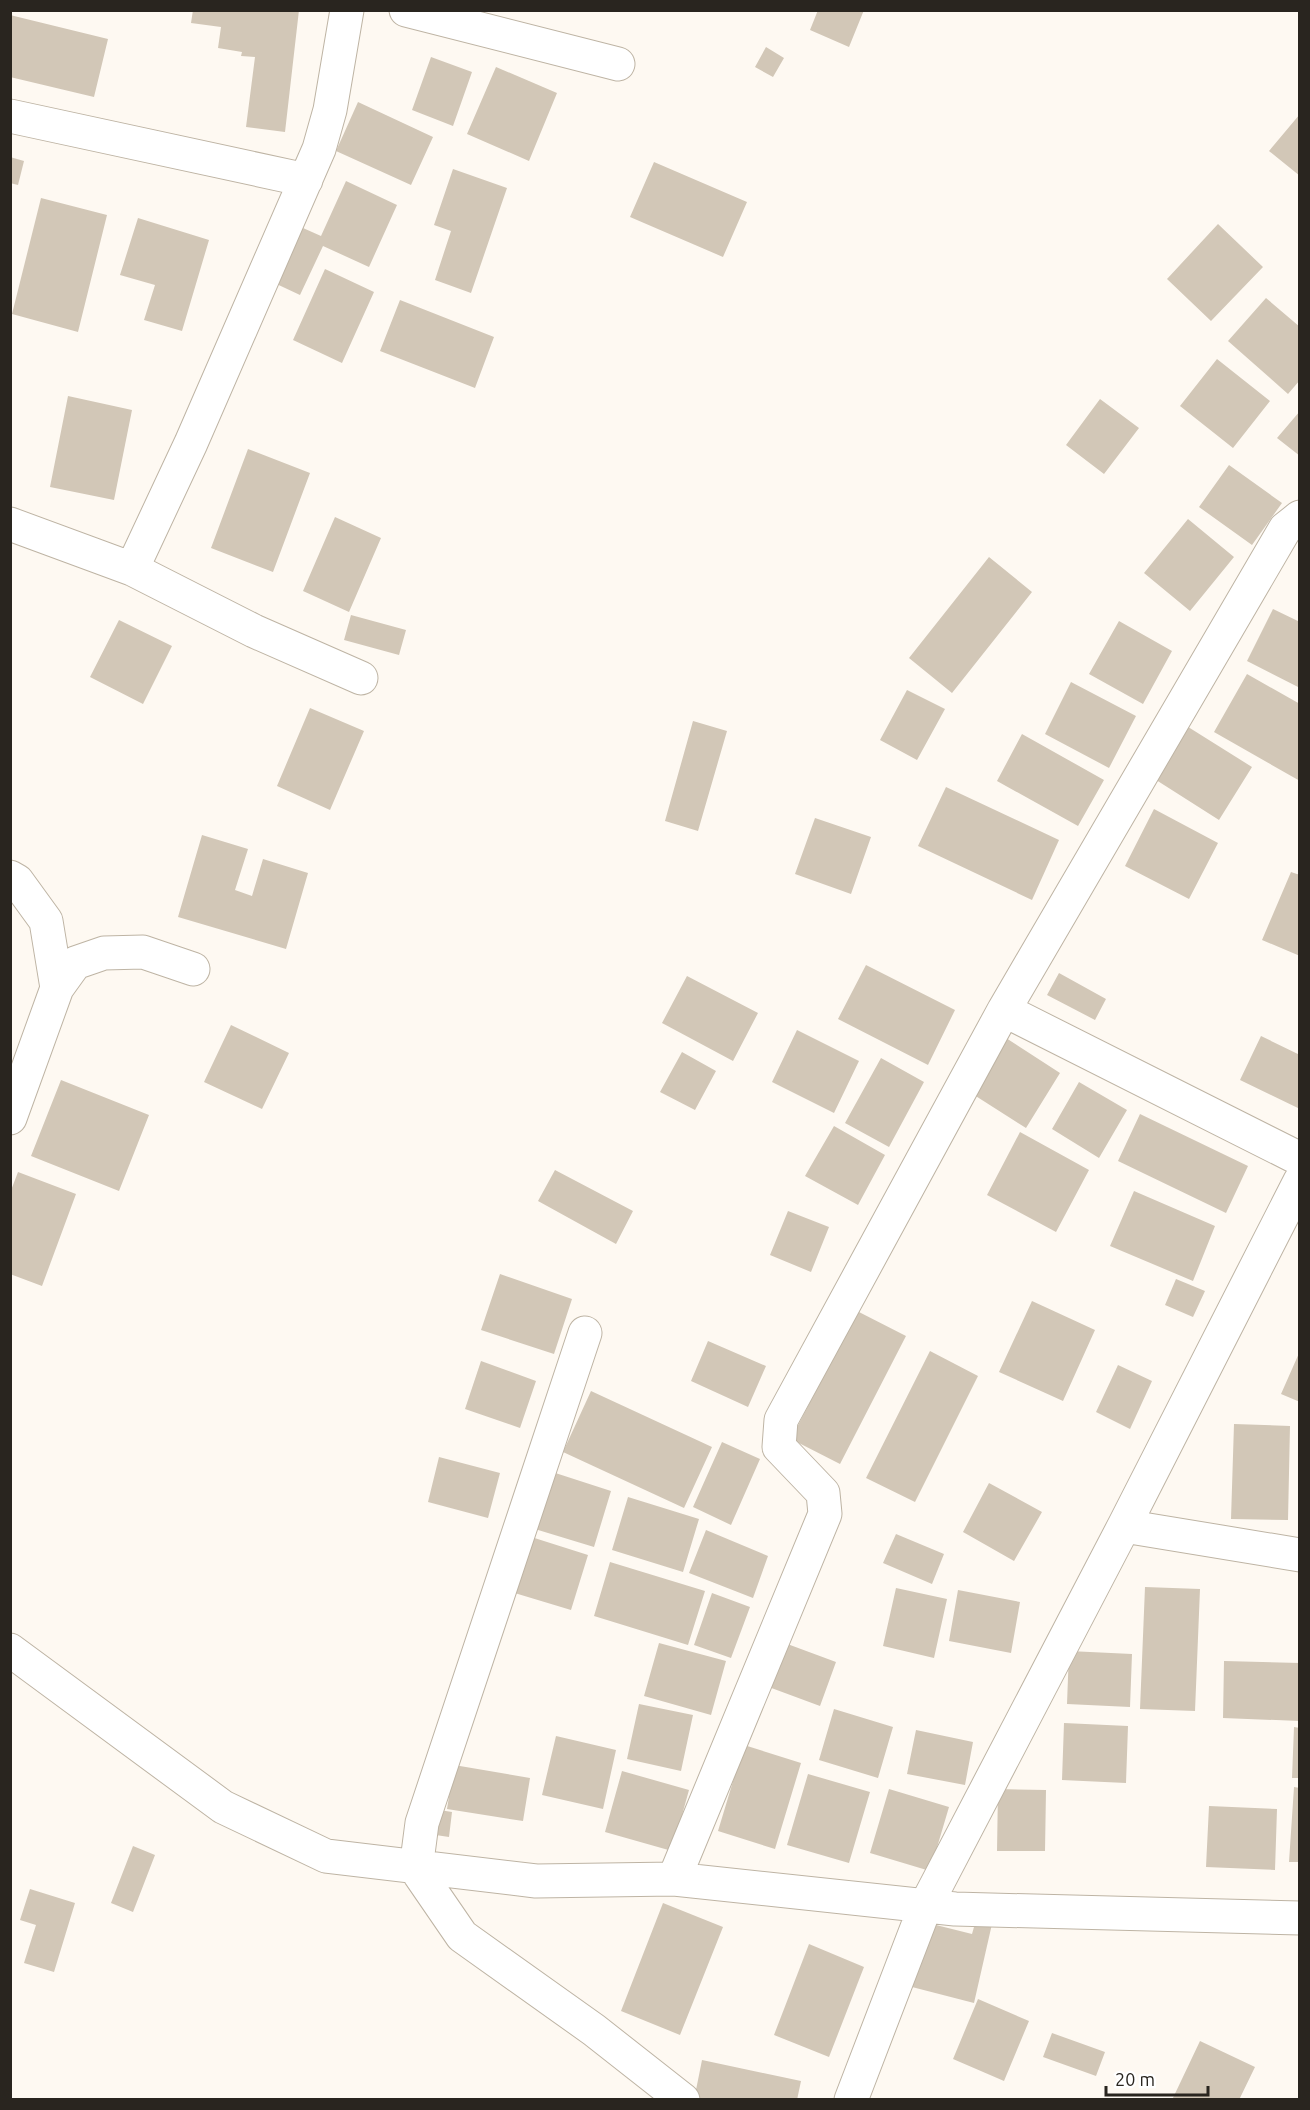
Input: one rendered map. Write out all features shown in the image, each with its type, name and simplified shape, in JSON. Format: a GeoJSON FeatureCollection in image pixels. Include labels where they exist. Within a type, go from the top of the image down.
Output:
{"type":"FeatureCollection","features":[{"type":"Feature","properties":{"kind":"street"},"geometry":{"type":"LineString","coordinates":[[132,569],[191,443],[306,180],[330,110],[347,10]]}},
{"type":"Feature","properties":{"kind":"street"},"geometry":{"type":"LineString","coordinates":[[406,10],[618,64]]}},
{"type":"Feature","properties":{"kind":"street"},"geometry":{"type":"LineString","coordinates":[[10,116],[306,180]]}},
{"type":"Feature","properties":{"kind":"street"},"geometry":{"type":"LineString","coordinates":[[674,1879],[825,1514],[823,1493],[779,1447],[782,1420],[1004,1010],[1285,530],[1299,517]]}},
{"type":"Feature","properties":{"kind":"street"},"geometry":{"type":"LineString","coordinates":[[10,524],[132,569],[254,631],[361,678]]}},
{"type":"Feature","properties":{"kind":"street"},"geometry":{"type":"LineString","coordinates":[[10,877],[17,881],[46,921],[57,988]]}},
{"type":"Feature","properties":{"kind":"street"},"geometry":{"type":"LineString","coordinates":[[10,1118],[57,988],[75,963],[104,953],[143,952],[193,969]]}},
{"type":"Feature","properties":{"kind":"street"},"geometry":{"type":"LineString","coordinates":[[1004,1010],[1299,1159]]}},
{"type":"Feature","properties":{"kind":"street"},"geometry":{"type":"LineString","coordinates":[[851,2100],[925,1907],[1124,1527],[1299,1181]]}},
{"type":"Feature","properties":{"kind":"street"},"geometry":{"type":"LineString","coordinates":[[585,1333],[422,1823],[416,1869],[462,1936],[594,2030],[683,2100]]}},
{"type":"Feature","properties":{"kind":"street"},"geometry":{"type":"LineString","coordinates":[[1124,1527],[1299,1556]]}},
{"type":"Feature","properties":{"kind":"street"},"geometry":{"type":"LineString","coordinates":[[10,1650],[223,1807],[326,1856],[416,1869],[536,1881],[674,1879],[925,1907],[1299,1918]]}},
{"type":"Feature","properties":{"kind":"building"},"geometry":{"type":"Polygon","coordinates":[[[193,10],[299,10],[285,132],[246,127],[255,57],[241,56],[242,52],[218,48],[221,27],[191,23],[193,10]]]}},
{"type":"Feature","properties":{"kind":"building"},"geometry":{"type":"Polygon","coordinates":[[[818,10],[864,10],[849,47],[810,30],[818,10]]]}},
{"type":"Feature","properties":{"kind":"building"},"geometry":{"type":"Polygon","coordinates":[[[10,15],[108,39],[94,97],[10,77],[10,15]]]}},
{"type":"Feature","properties":{"kind":"building"},"geometry":{"type":"Polygon","coordinates":[[[766,47],[784,58],[773,77],[755,67],[766,47]]]}},
{"type":"Feature","properties":{"kind":"building"},"geometry":{"type":"Polygon","coordinates":[[[431,57],[472,72],[453,126],[412,110],[431,57]]]}},
{"type":"Feature","properties":{"kind":"building"},"geometry":{"type":"Polygon","coordinates":[[[496,67],[557,93],[529,161],[467,134],[496,67]]]}},
{"type":"Feature","properties":{"kind":"building"},"geometry":{"type":"Polygon","coordinates":[[[358,102],[433,137],[411,185],[336,151],[358,102]]]}},
{"type":"Feature","properties":{"kind":"building"},"geometry":{"type":"Polygon","coordinates":[[[1300,114],[1300,176],[1269,151],[1300,114]]]}},
{"type":"Feature","properties":{"kind":"building"},"geometry":{"type":"Polygon","coordinates":[[[10,157],[24,161],[18,185],[10,183],[10,157]]]}},
{"type":"Feature","properties":{"kind":"building"},"geometry":{"type":"Polygon","coordinates":[[[654,162],[747,202],[723,257],[630,217],[654,162]]]}},
{"type":"Feature","properties":{"kind":"building"},"geometry":{"type":"Polygon","coordinates":[[[453,169],[507,188],[471,293],[435,280],[451,231],[434,225],[453,169]]]}},
{"type":"Feature","properties":{"kind":"building"},"geometry":{"type":"Polygon","coordinates":[[[346,181],[397,205],[369,267],[323,246],[300,295],[268,280],[294,224],[321,236],[346,181]]]}},
{"type":"Feature","properties":{"kind":"building"},"geometry":{"type":"Polygon","coordinates":[[[41,198],[107,215],[78,332],[12,314],[41,198]]]}},
{"type":"Feature","properties":{"kind":"building"},"geometry":{"type":"Polygon","coordinates":[[[138,218],[209,240],[182,331],[144,320],[155,285],[120,275],[138,218]]]}},
{"type":"Feature","properties":{"kind":"building"},"geometry":{"type":"Polygon","coordinates":[[[1218,224],[1263,267],[1211,321],[1167,279],[1218,224]]]}},
{"type":"Feature","properties":{"kind":"building"},"geometry":{"type":"Polygon","coordinates":[[[325,269],[374,292],[342,363],[293,340],[325,269]]]}},
{"type":"Feature","properties":{"kind":"building"},"geometry":{"type":"Polygon","coordinates":[[[1266,298],[1300,327],[1300,380],[1288,394],[1228,341],[1266,298]]]}},
{"type":"Feature","properties":{"kind":"building"},"geometry":{"type":"Polygon","coordinates":[[[400,300],[494,337],[475,388],[380,351],[400,300]]]}},
{"type":"Feature","properties":{"kind":"building"},"geometry":{"type":"Polygon","coordinates":[[[1217,359],[1270,401],[1233,448],[1180,406],[1217,359]]]}},
{"type":"Feature","properties":{"kind":"building"},"geometry":{"type":"Polygon","coordinates":[[[68,396],[132,410],[114,500],[50,487],[68,396]]]}},
{"type":"Feature","properties":{"kind":"building"},"geometry":{"type":"Polygon","coordinates":[[[1100,399],[1139,428],[1104,474],[1066,445],[1100,399]]]}},
{"type":"Feature","properties":{"kind":"building"},"geometry":{"type":"Polygon","coordinates":[[[1300,411],[1300,456],[1277,438],[1300,411]]]}},
{"type":"Feature","properties":{"kind":"building"},"geometry":{"type":"Polygon","coordinates":[[[248,449],[310,473],[273,572],[211,548],[248,449]]]}},
{"type":"Feature","properties":{"kind":"building"},"geometry":{"type":"Polygon","coordinates":[[[1229,465],[1282,503],[1252,545],[1199,507],[1229,465]]]}},
{"type":"Feature","properties":{"kind":"building"},"geometry":{"type":"Polygon","coordinates":[[[335,517],[381,538],[349,612],[303,591],[335,517]]]}},
{"type":"Feature","properties":{"kind":"building"},"geometry":{"type":"Polygon","coordinates":[[[1188,519],[1234,557],[1190,611],[1144,573],[1188,519]]]}},
{"type":"Feature","properties":{"kind":"building"},"geometry":{"type":"Polygon","coordinates":[[[989,557],[1032,592],[952,693],[909,658],[989,557]]]}},
{"type":"Feature","properties":{"kind":"building"},"geometry":{"type":"Polygon","coordinates":[[[1273,609],[1300,622],[1300,688],[1247,661],[1273,609]]]}},
{"type":"Feature","properties":{"kind":"building"},"geometry":{"type":"Polygon","coordinates":[[[351,615],[406,630],[399,655],[344,640],[351,615]]]}},
{"type":"Feature","properties":{"kind":"building"},"geometry":{"type":"Polygon","coordinates":[[[119,620],[172,646],[143,704],[90,677],[119,620]]]}},
{"type":"Feature","properties":{"kind":"building"},"geometry":{"type":"Polygon","coordinates":[[[1119,621],[1172,651],[1143,704],[1089,674],[1119,621]]]}},
{"type":"Feature","properties":{"kind":"building"},"geometry":{"type":"Polygon","coordinates":[[[1247,674],[1300,704],[1300,781],[1214,732],[1247,674]]]}},
{"type":"Feature","properties":{"kind":"building"},"geometry":{"type":"Polygon","coordinates":[[[1071,682],[1136,716],[1109,768],[1045,734],[1071,682]]]}},
{"type":"Feature","properties":{"kind":"building"},"geometry":{"type":"Polygon","coordinates":[[[907,690],[945,709],[917,760],[880,740],[907,690]]]}},
{"type":"Feature","properties":{"kind":"building"},"geometry":{"type":"Polygon","coordinates":[[[310,708],[364,731],[330,810],[277,786],[310,708]]]}},
{"type":"Feature","properties":{"kind":"building"},"geometry":{"type":"Polygon","coordinates":[[[693,721],[727,731],[698,831],[665,821],[693,721]]]}},
{"type":"Feature","properties":{"kind":"building"},"geometry":{"type":"Polygon","coordinates":[[[1185,725],[1252,767],[1219,820],[1153,778],[1185,725]]]}},
{"type":"Feature","properties":{"kind":"building"},"geometry":{"type":"Polygon","coordinates":[[[1022,734],[1104,780],[1078,826],[997,781],[1022,734]]]}},
{"type":"Feature","properties":{"kind":"building"},"geometry":{"type":"Polygon","coordinates":[[[946,787],[1059,840],[1032,900],[918,846],[946,787]]]}},
{"type":"Feature","properties":{"kind":"building"},"geometry":{"type":"Polygon","coordinates":[[[1154,809],[1218,843],[1189,899],[1125,866],[1154,809]]]}},
{"type":"Feature","properties":{"kind":"building"},"geometry":{"type":"Polygon","coordinates":[[[815,818],[871,837],[851,894],[795,874],[815,818]]]}},
{"type":"Feature","properties":{"kind":"building"},"geometry":{"type":"Polygon","coordinates":[[[202,835],[248,849],[235,890],[252,896],[263,859],[308,873],[286,949],[178,917],[202,835]]]}},
{"type":"Feature","properties":{"kind":"building"},"geometry":{"type":"Polygon","coordinates":[[[1291,872],[1300,875],[1300,956],[1262,940],[1291,872]]]}},
{"type":"Feature","properties":{"kind":"building"},"geometry":{"type":"Polygon","coordinates":[[[866,965],[955,1010],[928,1065],[838,1019],[866,965]]]}},
{"type":"Feature","properties":{"kind":"building"},"geometry":{"type":"Polygon","coordinates":[[[1059,973],[1106,999],[1095,1020],[1047,995],[1059,973]]]}},
{"type":"Feature","properties":{"kind":"building"},"geometry":{"type":"Polygon","coordinates":[[[687,976],[758,1013],[733,1061],[662,1023],[687,976]]]}},
{"type":"Feature","properties":{"kind":"building"},"geometry":{"type":"Polygon","coordinates":[[[231,1025],[289,1053],[262,1109],[204,1082],[231,1025]]]}},
{"type":"Feature","properties":{"kind":"building"},"geometry":{"type":"Polygon","coordinates":[[[797,1030],[859,1061],[834,1113],[772,1082],[797,1030]]]}},
{"type":"Feature","properties":{"kind":"building"},"geometry":{"type":"Polygon","coordinates":[[[1261,1036],[1300,1055],[1300,1109],[1240,1080],[1261,1036]]]}},
{"type":"Feature","properties":{"kind":"building"},"geometry":{"type":"Polygon","coordinates":[[[1006,1038],[1060,1073],[1026,1128],[971,1093],[1006,1038]]]}},
{"type":"Feature","properties":{"kind":"building"},"geometry":{"type":"Polygon","coordinates":[[[682,1052],[716,1071],[695,1110],[660,1092],[682,1052]]]}},
{"type":"Feature","properties":{"kind":"building"},"geometry":{"type":"Polygon","coordinates":[[[881,1058],[924,1082],[889,1147],[845,1123],[881,1058]]]}},
{"type":"Feature","properties":{"kind":"building"},"geometry":{"type":"Polygon","coordinates":[[[61,1080],[149,1115],[119,1191],[31,1156],[61,1080]]]}},
{"type":"Feature","properties":{"kind":"building"},"geometry":{"type":"Polygon","coordinates":[[[1079,1082],[1127,1110],[1099,1158],[1052,1129],[1079,1082]]]}},
{"type":"Feature","properties":{"kind":"building"},"geometry":{"type":"Polygon","coordinates":[[[1140,1114],[1248,1166],[1226,1213],[1118,1161],[1140,1114]]]}},
{"type":"Feature","properties":{"kind":"building"},"geometry":{"type":"Polygon","coordinates":[[[834,1126],[885,1155],[858,1205],[805,1176],[834,1126]]]}},
{"type":"Feature","properties":{"kind":"building"},"geometry":{"type":"Polygon","coordinates":[[[1020,1132],[1089,1170],[1056,1232],[987,1195],[1020,1132]]]}},
{"type":"Feature","properties":{"kind":"building"},"geometry":{"type":"Polygon","coordinates":[[[555,1170],[633,1211],[616,1244],[538,1201],[555,1170]]]}},
{"type":"Feature","properties":{"kind":"building"},"geometry":{"type":"Polygon","coordinates":[[[18,1172],[76,1194],[42,1286],[10,1274],[10,1193],[18,1172]]]}},
{"type":"Feature","properties":{"kind":"building"},"geometry":{"type":"Polygon","coordinates":[[[1134,1191],[1215,1226],[1193,1281],[1110,1246],[1134,1191]]]}},
{"type":"Feature","properties":{"kind":"building"},"geometry":{"type":"Polygon","coordinates":[[[788,1211],[829,1227],[811,1272],[770,1255],[788,1211]]]}},
{"type":"Feature","properties":{"kind":"building"},"geometry":{"type":"Polygon","coordinates":[[[500,1274],[572,1299],[554,1354],[481,1330],[500,1274]]]}},
{"type":"Feature","properties":{"kind":"building"},"geometry":{"type":"Polygon","coordinates":[[[1176,1279],[1205,1291],[1193,1317],[1165,1305],[1176,1279]]]}},
{"type":"Feature","properties":{"kind":"building"},"geometry":{"type":"Polygon","coordinates":[[[1032,1301],[1095,1330],[1063,1401],[999,1372],[1032,1301]]]}},
{"type":"Feature","properties":{"kind":"building"},"geometry":{"type":"Polygon","coordinates":[[[857,1311],[906,1336],[840,1464],[791,1439],[857,1311]]]}},
{"type":"Feature","properties":{"kind":"building"},"geometry":{"type":"Polygon","coordinates":[[[708,1341],[766,1366],[748,1407],[691,1381],[708,1341]]]}},
{"type":"Feature","properties":{"kind":"building"},"geometry":{"type":"Polygon","coordinates":[[[930,1351],[978,1376],[915,1502],[866,1478],[930,1351]]]}},
{"type":"Feature","properties":{"kind":"building"},"geometry":{"type":"Polygon","coordinates":[[[1300,1351],[1300,1402],[1281,1394],[1300,1351]]]}},
{"type":"Feature","properties":{"kind":"building"},"geometry":{"type":"Polygon","coordinates":[[[481,1361],[536,1381],[520,1428],[465,1409],[481,1361]]]}},
{"type":"Feature","properties":{"kind":"building"},"geometry":{"type":"Polygon","coordinates":[[[1118,1365],[1152,1381],[1130,1429],[1096,1412],[1118,1365]]]}},
{"type":"Feature","properties":{"kind":"building"},"geometry":{"type":"Polygon","coordinates":[[[591,1391],[712,1447],[684,1508],[563,1452],[591,1391]]]}},
{"type":"Feature","properties":{"kind":"building"},"geometry":{"type":"Polygon","coordinates":[[[1234,1424],[1290,1426],[1288,1520],[1231,1519],[1234,1424]]]}},
{"type":"Feature","properties":{"kind":"building"},"geometry":{"type":"Polygon","coordinates":[[[722,1442],[760,1459],[731,1525],[693,1507],[722,1442]]]}},
{"type":"Feature","properties":{"kind":"building"},"geometry":{"type":"Polygon","coordinates":[[[439,1457],[500,1473],[488,1518],[428,1502],[439,1457]]]}},
{"type":"Feature","properties":{"kind":"building"},"geometry":{"type":"Polygon","coordinates":[[[543,1469],[611,1491],[594,1547],[525,1526],[543,1469]]]}},
{"type":"Feature","properties":{"kind":"building"},"geometry":{"type":"Polygon","coordinates":[[[989,1483],[1042,1512],[1014,1561],[963,1532],[989,1483]]]}},
{"type":"Feature","properties":{"kind":"building"},"geometry":{"type":"Polygon","coordinates":[[[628,1497],[699,1519],[683,1572],[612,1550],[628,1497]]]}},
{"type":"Feature","properties":{"kind":"building"},"geometry":{"type":"Polygon","coordinates":[[[706,1530],[768,1556],[753,1598],[689,1573],[706,1530]]]}},
{"type":"Feature","properties":{"kind":"building"},"geometry":{"type":"Polygon","coordinates":[[[896,1534],[944,1554],[932,1584],[883,1563],[896,1534]]]}},
{"type":"Feature","properties":{"kind":"building"},"geometry":{"type":"Polygon","coordinates":[[[525,1535],[588,1555],[571,1610],[508,1591],[525,1535]]]}},
{"type":"Feature","properties":{"kind":"building"},"geometry":{"type":"Polygon","coordinates":[[[610,1562],[705,1591],[688,1645],[594,1616],[610,1562]]]}},
{"type":"Feature","properties":{"kind":"building"},"geometry":{"type":"Polygon","coordinates":[[[1145,1587],[1200,1589],[1195,1711],[1140,1709],[1145,1587]]]}},
{"type":"Feature","properties":{"kind":"building"},"geometry":{"type":"Polygon","coordinates":[[[896,1588],[947,1599],[934,1658],[883,1646],[896,1588]]]}},
{"type":"Feature","properties":{"kind":"building"},"geometry":{"type":"Polygon","coordinates":[[[958,1590],[1020,1602],[1011,1653],[949,1641],[958,1590]]]}},
{"type":"Feature","properties":{"kind":"building"},"geometry":{"type":"Polygon","coordinates":[[[712,1593],[750,1607],[731,1658],[694,1645],[712,1593]]]}},
{"type":"Feature","properties":{"kind":"building"},"geometry":{"type":"Polygon","coordinates":[[[782,1642],[836,1662],[820,1706],[766,1686],[782,1642]]]}},
{"type":"Feature","properties":{"kind":"building"},"geometry":{"type":"Polygon","coordinates":[[[659,1643],[726,1661],[711,1715],[644,1696],[659,1643]]]}},
{"type":"Feature","properties":{"kind":"building"},"geometry":{"type":"Polygon","coordinates":[[[1069,1651],[1132,1654],[1130,1707],[1067,1704],[1069,1651]]]}},
{"type":"Feature","properties":{"kind":"building"},"geometry":{"type":"Polygon","coordinates":[[[1224,1661],[1300,1663],[1300,1721],[1223,1718],[1224,1661]]]}},
{"type":"Feature","properties":{"kind":"building"},"geometry":{"type":"Polygon","coordinates":[[[639,1704],[693,1715],[681,1771],[627,1759],[639,1704]]]}},
{"type":"Feature","properties":{"kind":"building"},"geometry":{"type":"Polygon","coordinates":[[[834,1709],[893,1727],[878,1778],[819,1760],[834,1709]]]}},
{"type":"Feature","properties":{"kind":"building"},"geometry":{"type":"Polygon","coordinates":[[[1064,1723],[1128,1726],[1126,1783],[1062,1780],[1064,1723]]]}},
{"type":"Feature","properties":{"kind":"building"},"geometry":{"type":"Polygon","coordinates":[[[1294,1727],[1300,1728],[1300,1778],[1292,1778],[1294,1727]]]}},
{"type":"Feature","properties":{"kind":"building"},"geometry":{"type":"Polygon","coordinates":[[[916,1730],[973,1742],[965,1785],[907,1774],[916,1730]]]}},
{"type":"Feature","properties":{"kind":"building"},"geometry":{"type":"Polygon","coordinates":[[[556,1736],[616,1750],[603,1809],[542,1795],[556,1736]]]}},
{"type":"Feature","properties":{"kind":"building"},"geometry":{"type":"Polygon","coordinates":[[[744,1745],[801,1763],[775,1849],[718,1831],[744,1745]]]}},
{"type":"Feature","properties":{"kind":"building"},"geometry":{"type":"Polygon","coordinates":[[[454,1765],[530,1778],[523,1821],[447,1809],[454,1765]]]}},
{"type":"Feature","properties":{"kind":"building"},"geometry":{"type":"Polygon","coordinates":[[[622,1771],[689,1790],[672,1851],[605,1832],[622,1771]]]}},
{"type":"Feature","properties":{"kind":"building"},"geometry":{"type":"Polygon","coordinates":[[[808,1774],[870,1792],[849,1863],[787,1845],[808,1774]]]}},
{"type":"Feature","properties":{"kind":"building"},"geometry":{"type":"Polygon","coordinates":[[[1294,1787],[1300,1788],[1300,1862],[1289,1862],[1294,1787]]]}},
{"type":"Feature","properties":{"kind":"building"},"geometry":{"type":"Polygon","coordinates":[[[889,1789],[949,1807],[930,1871],[870,1853],[889,1789]]]}},
{"type":"Feature","properties":{"kind":"building"},"geometry":{"type":"Polygon","coordinates":[[[998,1789],[1046,1790],[1045,1851],[997,1851],[998,1789]]]}},
{"type":"Feature","properties":{"kind":"building"},"geometry":{"type":"Polygon","coordinates":[[[1209,1806],[1277,1809],[1275,1870],[1206,1867],[1209,1806]]]}},
{"type":"Feature","properties":{"kind":"building"},"geometry":{"type":"Polygon","coordinates":[[[433,1809],[452,1812],[449,1837],[429,1834],[433,1809]]]}},
{"type":"Feature","properties":{"kind":"building"},"geometry":{"type":"Polygon","coordinates":[[[133,1846],[155,1855],[133,1912],[111,1903],[133,1846]]]}},
{"type":"Feature","properties":{"kind":"building"},"geometry":{"type":"Polygon","coordinates":[[[30,1889],[75,1903],[54,1972],[24,1963],[36,1925],[20,1920],[30,1889]]]}},
{"type":"Feature","properties":{"kind":"building"},"geometry":{"type":"Polygon","coordinates":[[[663,1903],[723,1927],[680,2035],[621,2011],[663,1903]]]}},
{"type":"Feature","properties":{"kind":"building"},"geometry":{"type":"Polygon","coordinates":[[[976,1920],[992,1924],[974,2003],[912,1987],[928,1923],[972,1934],[976,1920]]]}},
{"type":"Feature","properties":{"kind":"building"},"geometry":{"type":"Polygon","coordinates":[[[809,1944],[864,1967],[829,2057],[774,2035],[809,1944]]]}},
{"type":"Feature","properties":{"kind":"building"},"geometry":{"type":"Polygon","coordinates":[[[978,1999],[1029,2021],[1004,2081],[953,2059],[978,1999]]]}},
{"type":"Feature","properties":{"kind":"building"},"geometry":{"type":"Polygon","coordinates":[[[1052,2033],[1105,2052],[1096,2076],[1043,2057],[1052,2033]]]}},
{"type":"Feature","properties":{"kind":"building"},"geometry":{"type":"Polygon","coordinates":[[[1200,2041],[1255,2067],[1239,2100],[1172,2100],[1200,2041]]]}},
{"type":"Feature","properties":{"kind":"building"},"geometry":{"type":"Polygon","coordinates":[[[702,2060],[801,2081],[797,2100],[694,2100],[702,2060]]]}}]}
